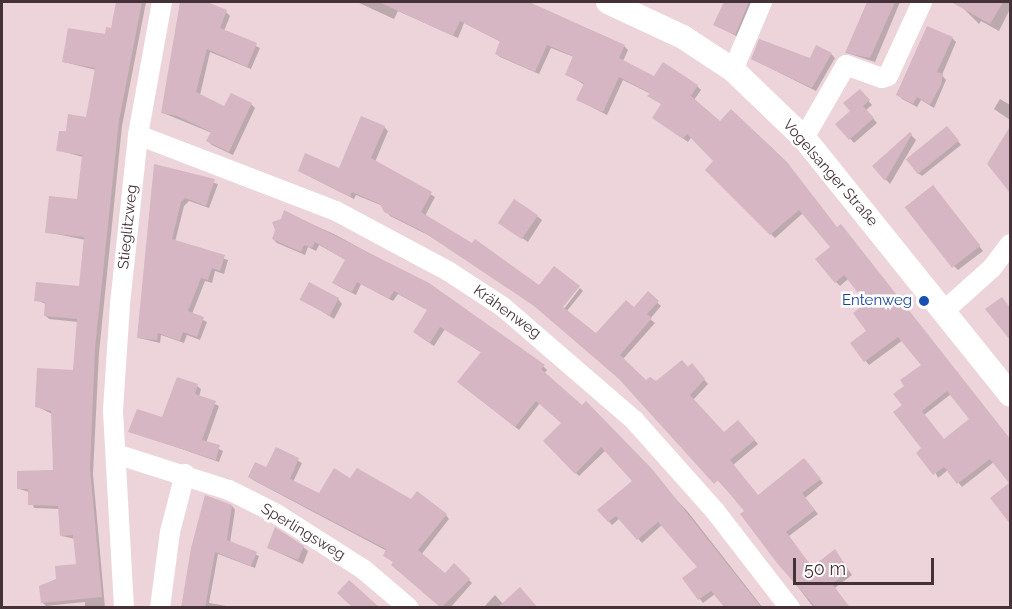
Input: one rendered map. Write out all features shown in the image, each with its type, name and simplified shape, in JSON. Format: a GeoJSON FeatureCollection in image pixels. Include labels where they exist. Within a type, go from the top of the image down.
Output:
{"type":"FeatureCollection","features":[{"type":"Feature","properties":{"kind":"street","name":"Stieglitzweg"},"geometry":{"type":"LineString","coordinates":[[124,608],[113,410],[120,304],[138,135],[162,2]]}},
{"type":"Feature","properties":{"kind":"street","name":"Vogelsanger Straße"},"geometry":{"type":"LineString","coordinates":[[608,2],[683,37],[734,70],[804,138],[1011,394]]}},
{"type":"Feature","properties":{"kind":"street"},"geometry":{"type":"LineString","coordinates":[[734,70],[762,2]]}},
{"type":"Feature","properties":{"kind":"street"},"geometry":{"type":"LineString","coordinates":[[804,138],[846,65],[882,78],[888,76],[922,2]]}},
{"type":"Feature","properties":{"kind":"street","name":"Krähenweg"},"geometry":{"type":"LineString","coordinates":[[138,135],[336,211],[448,271],[503,307],[634,420],[715,511],[790,608]]}},
{"type":"Feature","properties":{"kind":"street"},"geometry":{"type":"LineString","coordinates":[[944,311],[992,268],[1011,244]]}},
{"type":"Feature","properties":{"kind":"street","name":"Sperlingsweg"},"geometry":{"type":"LineString","coordinates":[[116,454],[230,490],[317,537],[410,608]]}},
{"type":"Feature","properties":{"kind":"street"},"geometry":{"type":"LineString","coordinates":[[160,608],[170,532],[185,474]]}},
{"type":"Feature","properties":{"kind":"shaded area"},"geometry":{"type":"Polygon","coordinates":[[[2,2],[1010,2],[1010,607],[2,607],[2,2]]]}},
{"type":"Feature","properties":{"kind":"building"},"geometry":{"type":"Polygon","coordinates":[[[116,2],[142,2],[119,121],[95,348],[90,469],[102,597],[41,603],[39,586],[56,579],[55,566],[76,564],[73,535],[60,536],[58,506],[28,505],[28,489],[17,489],[17,471],[53,470],[51,411],[35,407],[37,368],[73,370],[77,319],[44,316],[45,302],[34,301],[36,282],[79,286],[84,237],[45,233],[49,196],[77,199],[82,155],[56,151],[59,131],[66,131],[68,114],[86,117],[95,68],[62,62],[68,28],[105,34],[106,27],[111,28],[116,2]]]}},
{"type":"Feature","properties":{"kind":"building"},"geometry":{"type":"Polygon","coordinates":[[[180,2],[207,2],[227,10],[220,28],[257,43],[247,67],[207,49],[196,92],[224,106],[231,93],[252,103],[229,152],[206,141],[211,132],[177,116],[161,113],[180,2]]]}},
{"type":"Feature","properties":{"kind":"building"},"geometry":{"type":"Polygon","coordinates":[[[379,2],[529,2],[625,45],[619,58],[654,76],[663,62],[698,85],[691,96],[720,121],[731,109],[787,162],[837,227],[841,224],[1011,440],[1011,525],[990,498],[1009,483],[990,459],[957,484],[944,467],[933,475],[916,453],[921,448],[893,412],[902,405],[893,394],[904,386],[900,380],[921,365],[898,337],[864,362],[850,343],[866,331],[853,313],[866,303],[844,275],[835,283],[815,259],[830,247],[799,210],[770,235],[705,170],[713,161],[687,134],[683,139],[652,118],[661,104],[647,96],[650,93],[619,77],[603,112],[576,100],[584,83],[565,75],[573,56],[547,45],[535,72],[495,54],[500,41],[460,21],[453,36],[379,2]],[[947,391],[922,411],[944,439],[969,419],[947,391]]]}},
{"type":"Feature","properties":{"kind":"building"},"geometry":{"type":"Polygon","coordinates":[[[724,2],[749,2],[735,35],[713,25],[724,2]]]}},
{"type":"Feature","properties":{"kind":"building"},"geometry":{"type":"Polygon","coordinates":[[[867,2],[895,2],[870,58],[845,53],[867,2]]]}},
{"type":"Feature","properties":{"kind":"building"},"geometry":{"type":"Polygon","coordinates":[[[951,2],[1003,2],[990,24],[951,2]]]}},
{"type":"Feature","properties":{"kind":"building"},"geometry":{"type":"Polygon","coordinates":[[[927,26],[953,37],[937,72],[943,74],[941,85],[930,105],[917,97],[913,104],[896,95],[927,26]]]}},
{"type":"Feature","properties":{"kind":"building"},"geometry":{"type":"Polygon","coordinates":[[[759,39],[810,58],[816,45],[832,53],[812,88],[751,59],[759,39]]]}},
{"type":"Feature","properties":{"kind":"building"},"geometry":{"type":"Polygon","coordinates":[[[860,89],[870,100],[863,106],[874,118],[849,140],[835,124],[850,111],[843,103],[860,89]]]}},
{"type":"Feature","properties":{"kind":"building"},"geometry":{"type":"Polygon","coordinates":[[[361,116],[385,126],[371,158],[432,192],[421,212],[472,243],[475,239],[539,285],[554,266],[580,286],[563,307],[596,333],[626,300],[634,307],[648,291],[659,301],[647,314],[652,318],[620,355],[646,380],[650,377],[656,381],[682,360],[688,367],[692,363],[705,379],[690,395],[724,432],[738,420],[755,440],[730,460],[758,495],[804,458],[821,479],[802,493],[815,510],[786,532],[812,567],[835,549],[849,571],[832,584],[850,608],[816,608],[777,563],[740,514],[744,511],[718,480],[714,484],[619,379],[534,306],[422,231],[384,212],[380,204],[352,192],[350,197],[298,171],[305,153],[339,168],[361,116]]]}},
{"type":"Feature","properties":{"kind":"building"},"geometry":{"type":"Polygon","coordinates":[[[1011,125],[1011,194],[987,164],[1011,125]]]}},
{"type":"Feature","properties":{"kind":"building"},"geometry":{"type":"Polygon","coordinates":[[[947,126],[959,141],[918,174],[906,159],[947,126]]]}},
{"type":"Feature","properties":{"kind":"building"},"geometry":{"type":"Polygon","coordinates":[[[910,132],[912,134],[885,181],[872,166],[910,132]]]}},
{"type":"Feature","properties":{"kind":"building"},"geometry":{"type":"Polygon","coordinates":[[[154,164],[215,179],[206,206],[185,198],[181,202],[172,239],[225,255],[220,271],[212,268],[208,280],[201,278],[188,311],[204,317],[197,337],[183,332],[180,341],[158,333],[157,340],[137,338],[154,164]]]}},
{"type":"Feature","properties":{"kind":"building"},"geometry":{"type":"Polygon","coordinates":[[[933,185],[980,246],[952,268],[905,207],[933,185]]]}},
{"type":"Feature","properties":{"kind":"building"},"geometry":{"type":"Polygon","coordinates":[[[514,199],[538,215],[522,239],[498,223],[514,199]]]}},
{"type":"Feature","properties":{"kind":"building"},"geometry":{"type":"Polygon","coordinates":[[[284,210],[429,283],[545,365],[541,369],[582,405],[586,401],[653,470],[762,608],[725,608],[711,591],[698,600],[682,578],[697,567],[658,522],[637,540],[616,516],[608,522],[597,510],[632,481],[601,447],[575,474],[543,441],[561,423],[536,401],[515,427],[457,382],[481,352],[440,327],[430,343],[413,332],[427,310],[394,291],[389,299],[357,282],[352,292],[332,283],[345,260],[315,242],[312,248],[304,245],[301,252],[272,239],[275,230],[272,222],[281,219],[284,210]]]}},
{"type":"Feature","properties":{"kind":"building"},"geometry":{"type":"Polygon","coordinates":[[[309,282],[339,298],[330,316],[300,300],[309,282]]]}},
{"type":"Feature","properties":{"kind":"building"},"geometry":{"type":"Polygon","coordinates":[[[1002,297],[1011,309],[1011,341],[985,309],[1002,297]]]}},
{"type":"Feature","properties":{"kind":"building"},"geometry":{"type":"Polygon","coordinates":[[[177,377],[198,384],[195,394],[216,401],[202,440],[220,445],[216,460],[128,432],[137,409],[162,417],[177,377]]]}},
{"type":"Feature","properties":{"kind":"building"},"geometry":{"type":"Polygon","coordinates":[[[276,447],[299,458],[290,479],[319,493],[334,468],[350,478],[357,468],[411,499],[417,491],[447,514],[418,550],[445,573],[454,563],[470,579],[441,608],[391,565],[393,562],[383,556],[386,549],[248,477],[255,462],[266,467],[276,447]]]}},
{"type":"Feature","properties":{"kind":"building"},"geometry":{"type":"Polygon","coordinates":[[[205,495],[232,505],[227,540],[257,552],[251,566],[215,552],[205,608],[181,608],[191,548],[205,495]]]}},
{"type":"Feature","properties":{"kind":"building"},"geometry":{"type":"Polygon","coordinates":[[[275,527],[304,546],[298,560],[267,548],[275,527]]]}},
{"type":"Feature","properties":{"kind":"building"},"geometry":{"type":"Polygon","coordinates":[[[349,580],[380,608],[353,608],[337,593],[349,580]]]}},
{"type":"Feature","properties":{"kind":"building"},"geometry":{"type":"Polygon","coordinates":[[[520,587],[538,608],[497,608],[520,587]]]}},
{"type":"Feature","properties":{"kind":"place","name":"Entenweg"},"geometry":{"type":"Point","coordinates":[924,301]}}]}
